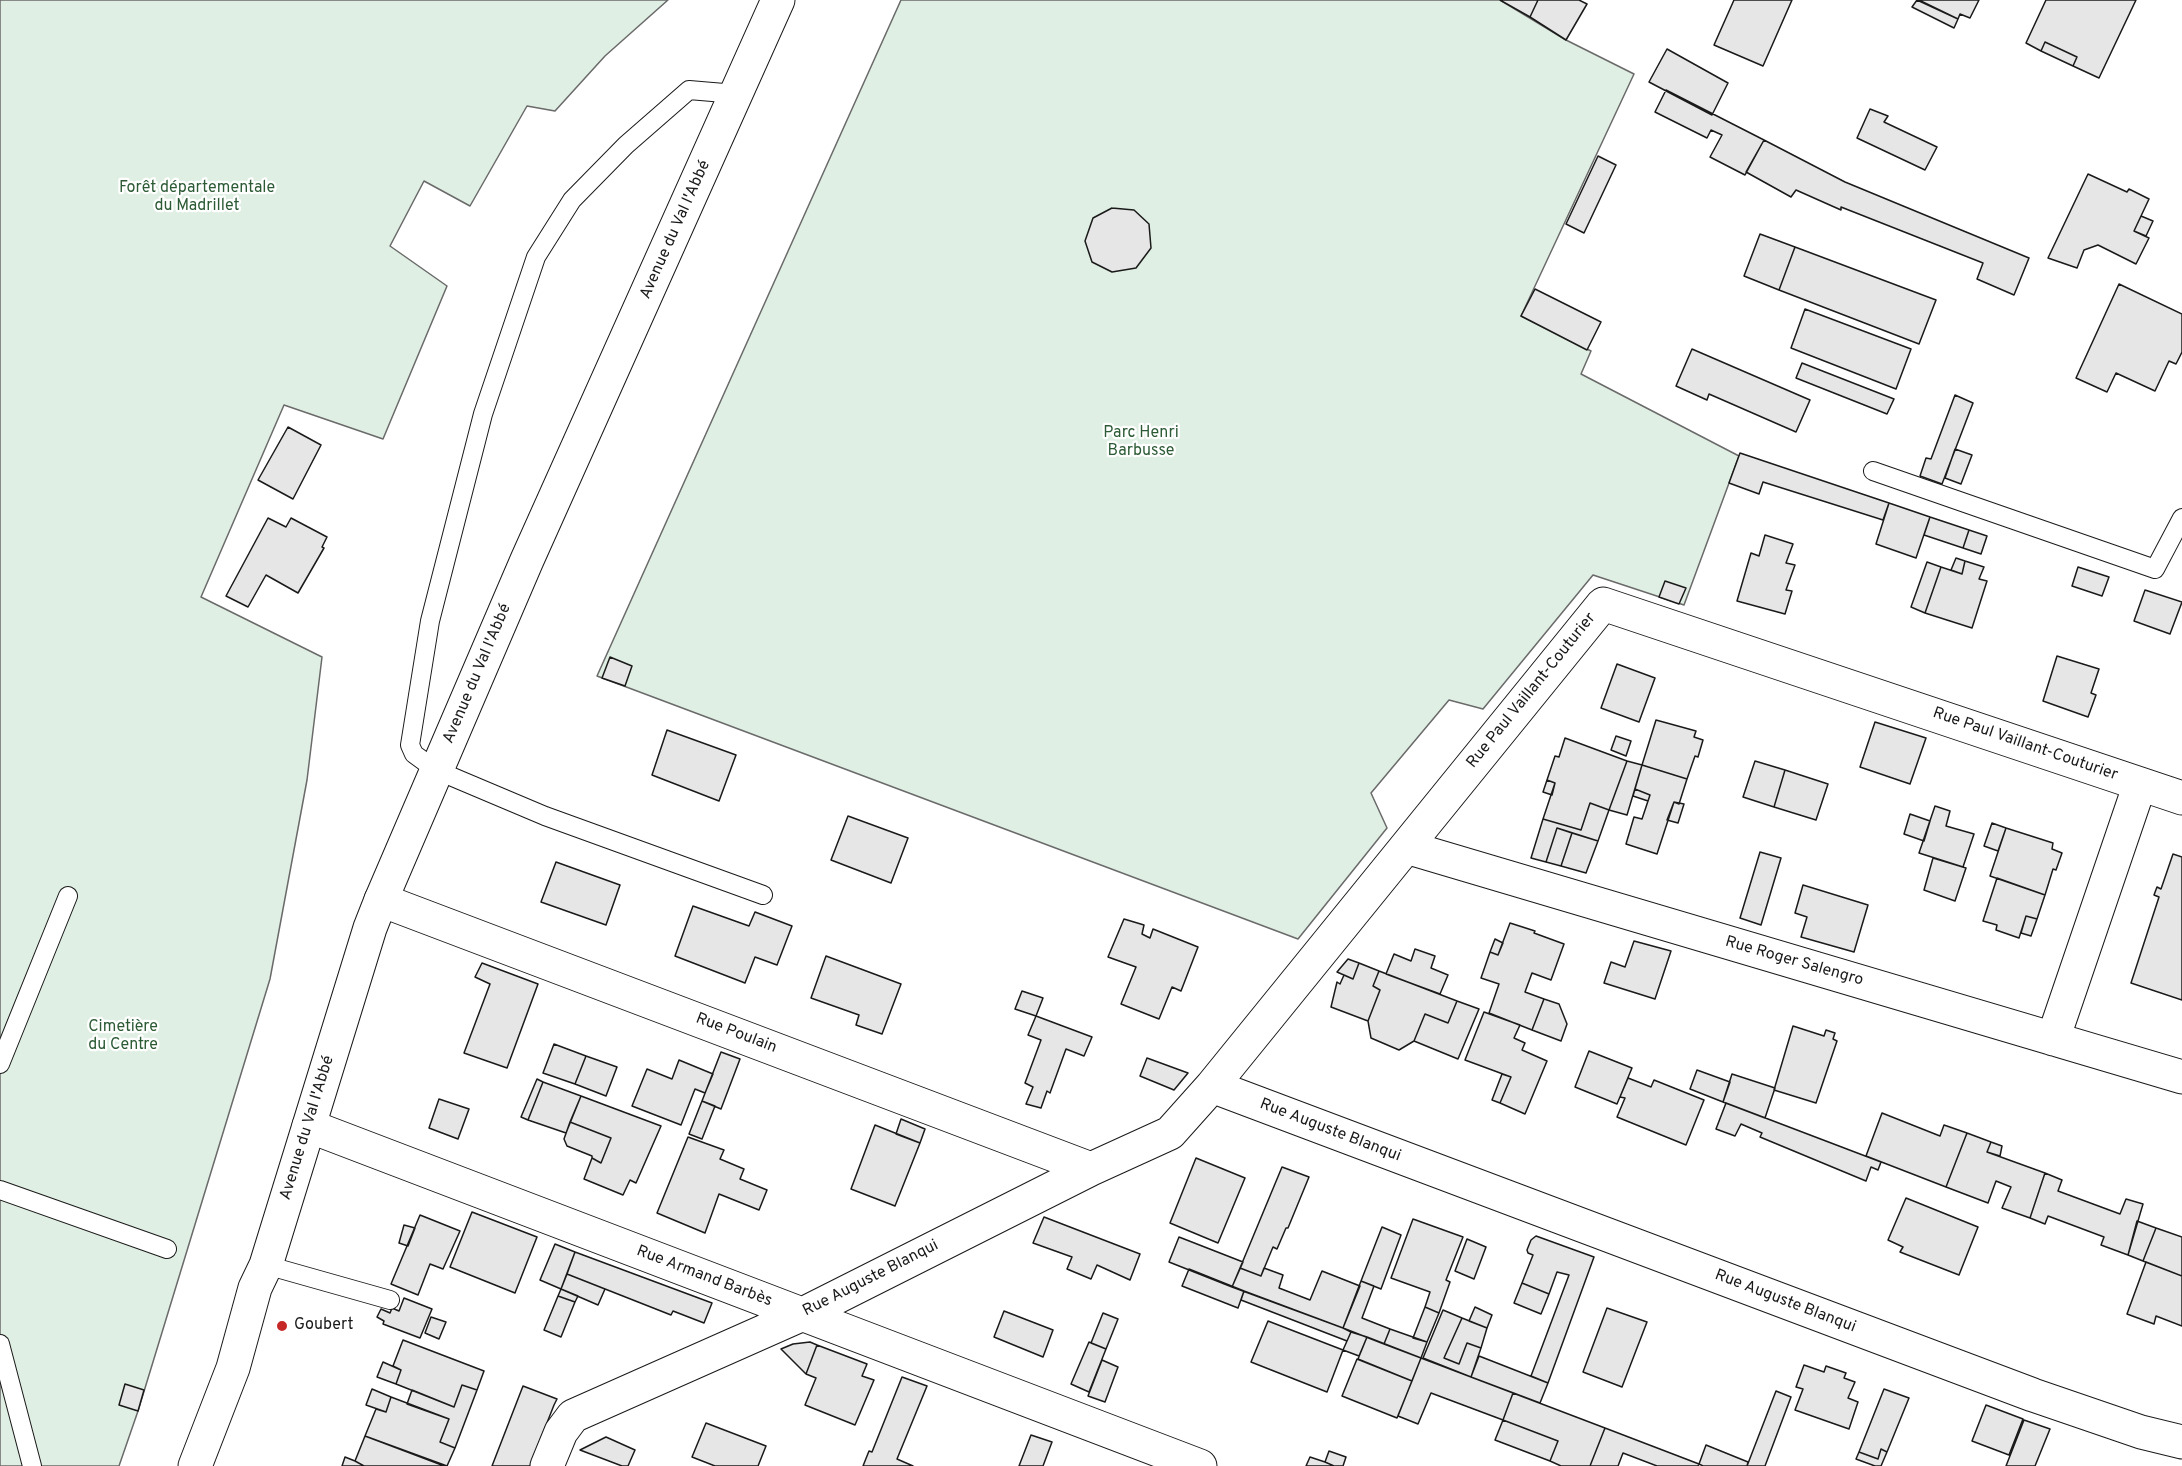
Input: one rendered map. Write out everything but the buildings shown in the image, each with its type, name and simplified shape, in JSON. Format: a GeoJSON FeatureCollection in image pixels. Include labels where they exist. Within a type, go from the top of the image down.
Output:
{"type":"FeatureCollection","features":[{"type":"Feature","properties":{"kind":"street","name":"Avenue du Val l'Abbé"},"geometry":{"type":"LineString","coordinates":[[214,1466],[233,1368],[255,1288],[266,1265],[370,928],[527,560],[778,0]]}},
{"type":"Feature","properties":{"kind":"street","name":"Rue Paul Vaillant-Couturier"},"geometry":{"type":"LineString","coordinates":[[1212,1086],[1603,603],[2182,798]]}},
{"type":"Feature","properties":{"kind":"street"},"geometry":{"type":"LineString","coordinates":[[2052,1039],[2140,784]]}},
{"type":"Feature","properties":{"kind":"street","name":"Rue Roger Salengro"},"geometry":{"type":"LineString","coordinates":[[1406,847],[2182,1077]]}},
{"type":"Feature","properties":{"kind":"street","name":"Rue Poulain"},"geometry":{"type":"LineString","coordinates":[[381,900],[1091,1169]]}},
{"type":"Feature","properties":{"kind":"street","name":"Rue Auguste Blanqui"},"geometry":{"type":"LineString","coordinates":[[547,1466],[561,1432],[573,1416],[802,1314],[1091,1169],[1170,1133],[1212,1086],[2033,1395],[2141,1432],[2182,1442]]}},
{"type":"Feature","properties":{"kind":"street","name":"Rue Armand Barbès"},"geometry":{"type":"LineString","coordinates":[[309,1126],[1200,1466]]}},
{"type":"Feature","properties":{"kind":"street","name":"Avenue du Val l'Abbé"},"geometry":{"type":"LineString","coordinates":[[195,1466],[233,1368]]}},
{"type":"Feature","properties":{"kind":"lane"},"geometry":{"type":"LineString","coordinates":[[736,94],[689,90],[626,145],[572,200],[536,257],[483,414],[430,621],[410,745],[414,754],[436,770],[545,816],[763,895]]}},
{"type":"Feature","properties":{"kind":"lane"},"geometry":{"type":"LineString","coordinates":[[1873,471],[2155,569],[2182,518]]}},
{"type":"Feature","properties":{"kind":"lane"},"geometry":{"type":"LineString","coordinates":[[0,1064],[68,896]]}},
{"type":"Feature","properties":{"kind":"lane"},"geometry":{"type":"LineString","coordinates":[[0,1190],[167,1249]]}},
{"type":"Feature","properties":{"kind":"lane"},"geometry":{"type":"LineString","coordinates":[[266,1265],[390,1300]]}},
{"type":"Feature","properties":{"kind":"lane"},"geometry":{"type":"LineString","coordinates":[[0,1344],[32,1466]]}},
{"type":"Feature","properties":{"kind":"green space","name":"Forêt départementale du Madrillet"},"geometry":{"type":"Polygon","coordinates":[[[0,0],[668,0],[605,56],[555,111],[527,106],[470,206],[424,181],[390,246],[447,286],[383,439],[284,405],[201,597],[322,657],[307,780],[270,979],[138,1411],[119,1466],[0,1466],[0,0]]]}},
{"type":"Feature","properties":{"kind":"green space","name":"Parc Henri Barbusse"},"geometry":{"type":"Polygon","coordinates":[[[901,0],[1500,0],[1566,40],[1634,74],[1521,316],[1591,351],[1581,374],[1739,456],[1684,605],[1593,575],[1483,709],[1449,700],[1371,793],[1387,828],[1298,939],[597,676],[901,0]]]}},
{"type":"Feature","properties":{"kind":"place","name":"Goubert"},"geometry":{"type":"Point","coordinates":[282,1326]}},
{"type":"Feature","properties":{"kind":"park label","name":"Cimetière du Centre"},"geometry":{"type":"Point","coordinates":[123,1037]}}]}
